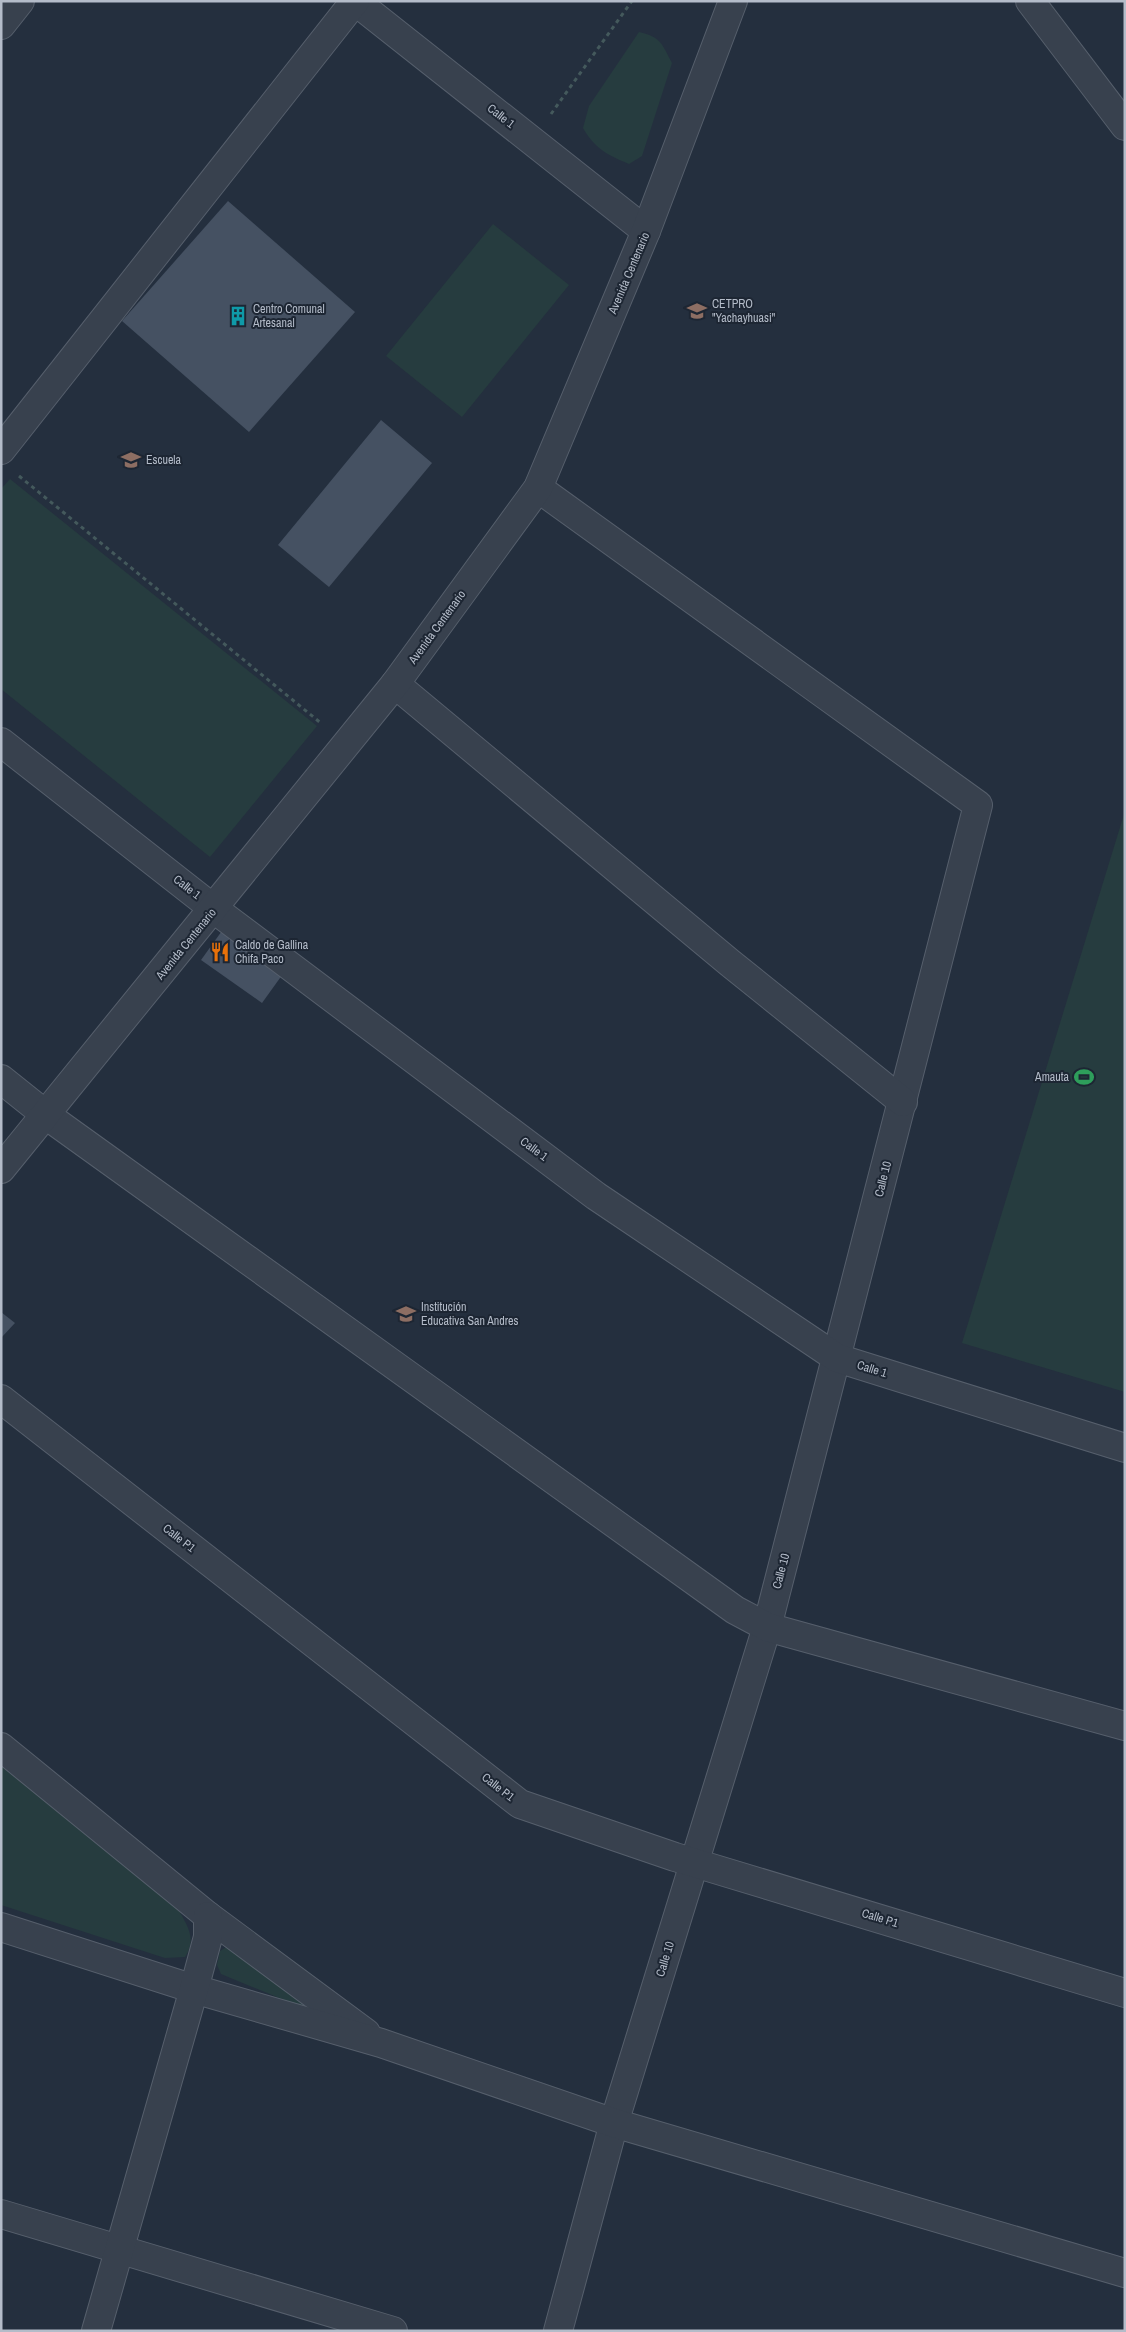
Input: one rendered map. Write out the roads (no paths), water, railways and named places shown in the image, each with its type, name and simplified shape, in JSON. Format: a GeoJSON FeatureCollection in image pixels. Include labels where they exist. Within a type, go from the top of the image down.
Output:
{"type":"FeatureCollection","features":[{"type":"Feature","properties":{"kind":"street"},"geometry":{"type":"LineString","coordinates":[[1,25],[20,1]]}},
{"type":"Feature","properties":{"kind":"street"},"geometry":{"type":"LineString","coordinates":[[1,450],[355,1]]}},
{"type":"Feature","properties":{"kind":"street","name":"Calle 1"},"geometry":{"type":"LineString","coordinates":[[355,1],[646,231]]}},
{"type":"Feature","properties":{"kind":"street","name":"Avenida Centenario"},"geometry":{"type":"LineString","coordinates":[[1,1169],[395,684],[538,488],[646,231],[733,1]]}},
{"type":"Feature","properties":{"kind":"street"},"geometry":{"type":"LineString","coordinates":[[1030,1],[1125,126]]}},
{"type":"Feature","properties":{"kind":"street","name":"Calle 10"},"geometry":{"type":"LineString","coordinates":[[538,488],[978,804],[903,1102],[766,1627],[614,2123],[558,2331]]}},
{"type":"Feature","properties":{"kind":"street"},"geometry":{"type":"LineString","coordinates":[[395,684],[730,963],[903,1102]]}},
{"type":"Feature","properties":{"kind":"street","name":"Calle 1"},"geometry":{"type":"LineString","coordinates":[[1,742],[214,909],[596,1196],[837,1358],[1125,1448]]}},
{"type":"Feature","properties":{"kind":"street"},"geometry":{"type":"LineString","coordinates":[[1,1079],[46,1115],[727,1604],[766,1627],[1125,1725]]}},
{"type":"Feature","properties":{"kind":"street","name":"Calle P1"},"geometry":{"type":"LineString","coordinates":[[1,1398],[520,1804],[695,1862],[1125,1993]]}},
{"type":"Feature","properties":{"kind":"street"},"geometry":{"type":"LineString","coordinates":[[1,1747],[208,1916],[381,2043]]}},
{"type":"Feature","properties":{"kind":"street"},"geometry":{"type":"LineString","coordinates":[[96,2331],[194,1989],[208,1937],[208,1916]]}},
{"type":"Feature","properties":{"kind":"street"},"geometry":{"type":"LineString","coordinates":[[1,1927],[194,1989],[381,2043],[614,2123],[1125,2272]]}},
{"type":"Feature","properties":{"kind":"street"},"geometry":{"type":"LineString","coordinates":[[1,2214],[393,2331]]}},
{"type":"Feature","properties":{"kind":"place","name":"CETPRO \"Yachayhuasi\""},"geometry":{"type":"Point","coordinates":[697,311]}},
{"type":"Feature","properties":{"kind":"place","name":"Centro Comunal Artesanal"},"geometry":{"type":"Point","coordinates":[238,316]}},
{"type":"Feature","properties":{"kind":"place","name":"Escuela"},"geometry":{"type":"Point","coordinates":[131,460]}},
{"type":"Feature","properties":{"kind":"place","name":"Caldo de Gallina Chifa Paco"},"geometry":{"type":"Point","coordinates":[220,952]}},
{"type":"Feature","properties":{"kind":"place","name":"Amauta"},"geometry":{"type":"Point","coordinates":[1084,1077]}},
{"type":"Feature","properties":{"kind":"place","name":"Institución Educativa San Andres"},"geometry":{"type":"Point","coordinates":[406,1314]}}]}
